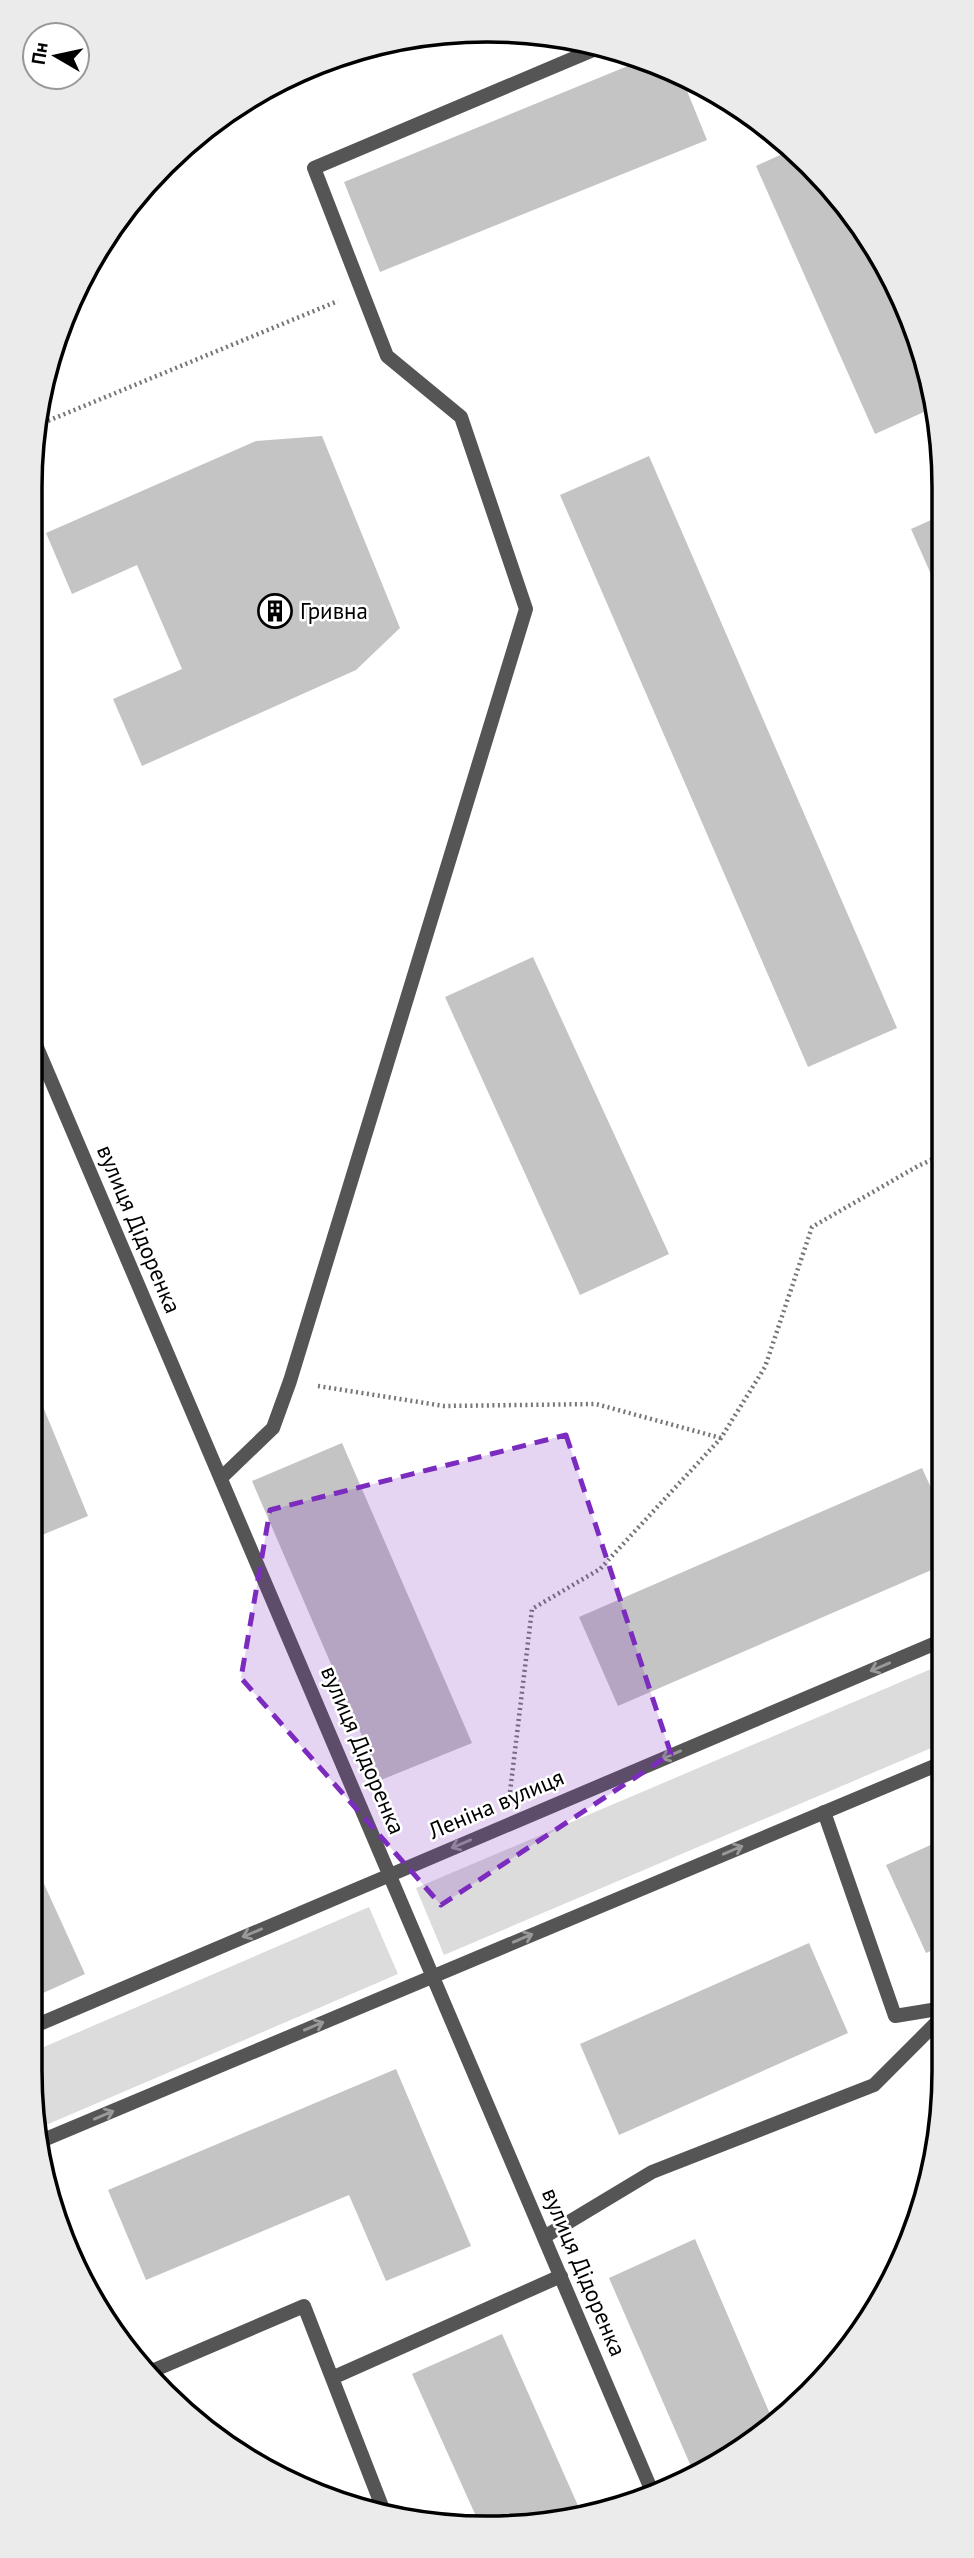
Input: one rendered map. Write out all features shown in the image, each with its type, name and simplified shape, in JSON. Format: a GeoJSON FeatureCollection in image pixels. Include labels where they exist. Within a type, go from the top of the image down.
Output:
{"type":"FeatureCollection","features":[{"type":"Feature","properties":{"kind":"street"},"geometry":{"type":"LineString","coordinates":[[221,1478],[273,1428],[290,1381],[526,609],[461,417],[387,356],[314,168],[585,53]]}},
{"type":"Feature","properties":{"kind":"street","name":"вулиця Дідоренка"},"geometry":{"type":"LineString","coordinates":[[42,1059],[649,2485]]}},
{"type":"Feature","properties":{"kind":"street","name":"Леніна вулиця"},"geometry":{"type":"LineString","coordinates":[[42,2023],[932,1645]]}},
{"type":"Feature","properties":{"kind":"street"},"geometry":{"type":"LineString","coordinates":[[48,2138],[932,1767]]}},
{"type":"Feature","properties":{"kind":"street"},"geometry":{"type":"LineString","coordinates":[[824,1812],[895,2016],[932,2010]]}},
{"type":"Feature","properties":{"kind":"street"},"geometry":{"type":"LineString","coordinates":[[544,2238],[652,2172],[874,2085],[932,2027]]}},
{"type":"Feature","properties":{"kind":"street"},"geometry":{"type":"LineString","coordinates":[[332,2378],[561,2276]]}},
{"type":"Feature","properties":{"kind":"street"},"geometry":{"type":"LineString","coordinates":[[157,2369],[304,2306],[381,2503]]}},
{"type":"Feature","properties":{"kind":"path"},"geometry":{"type":"LineString","coordinates":[[47,421],[362,291]]}},
{"type":"Feature","properties":{"kind":"path"},"geometry":{"type":"LineString","coordinates":[[506,1825],[532,1609],[600,1569],[721,1438],[765,1367],[812,1227],[932,1160]]}},
{"type":"Feature","properties":{"kind":"path"},"geometry":{"type":"LineString","coordinates":[[290,1381],[444,1406],[596,1404],[721,1438]]}},
{"type":"Feature","properties":{"kind":"highlighted area"},"geometry":{"type":"Polygon","coordinates":[[[566,1435],[671,1754],[441,1905],[241,1678],[270,1510],[566,1435]]]}},
{"type":"Feature","properties":{"kind":"shaded area"},"geometry":{"type":"Polygon","coordinates":[[[932,1669],[932,1748],[444,1955],[416,1888],[932,1669]]]}},
{"type":"Feature","properties":{"kind":"shaded area"},"geometry":{"type":"Polygon","coordinates":[[[369,1907],[398,1974],[46,2125],[42,2048],[369,1907]]]}},
{"type":"Feature","properties":{"kind":"building"},"geometry":{"type":"Polygon","coordinates":[[[629,66],[686,89],[707,140],[380,272],[344,182],[629,66]]]}},
{"type":"Feature","properties":{"kind":"building"},"geometry":{"type":"Polygon","coordinates":[[[782,154],[822,194],[857,240],[898,317],[917,372],[925,412],[875,434],[756,166],[782,154]]]}},
{"type":"Feature","properties":{"kind":"building","name":"Гривна"},"geometry":{"type":"Polygon","coordinates":[[[322,436],[400,628],[356,670],[142,766],[113,699],[182,669],[137,565],[72,594],[46,533],[256,441],[322,436]]]}},
{"type":"Feature","properties":{"kind":"building"},"geometry":{"type":"Polygon","coordinates":[[[649,456],[897,1028],[808,1067],[560,495],[649,456]]]}},
{"type":"Feature","properties":{"kind":"building"},"geometry":{"type":"Polygon","coordinates":[[[932,520],[932,577],[911,529],[932,520]]]}},
{"type":"Feature","properties":{"kind":"building"},"geometry":{"type":"Polygon","coordinates":[[[533,957],[669,1254],[580,1295],[445,997],[533,957]]]}},
{"type":"Feature","properties":{"kind":"building"},"geometry":{"type":"Polygon","coordinates":[[[42,1404],[88,1516],[42,1535],[42,1404]]]}},
{"type":"Feature","properties":{"kind":"building"},"geometry":{"type":"Polygon","coordinates":[[[342,1443],[472,1743],[381,1780],[252,1481],[342,1443]]]}},
{"type":"Feature","properties":{"kind":"building"},"geometry":{"type":"Polygon","coordinates":[[[922,1468],[932,1490],[932,1570],[618,1706],[579,1617],[922,1468]]]}},
{"type":"Feature","properties":{"kind":"building"},"geometry":{"type":"Polygon","coordinates":[[[932,1844],[932,1950],[926,1953],[886,1865],[932,1844]]]}},
{"type":"Feature","properties":{"kind":"building"},"geometry":{"type":"Polygon","coordinates":[[[42,1879],[85,1974],[42,1994],[42,1879]]]}},
{"type":"Feature","properties":{"kind":"building"},"geometry":{"type":"Polygon","coordinates":[[[809,1943],[848,2033],[619,2135],[580,2044],[809,1943]]]}},
{"type":"Feature","properties":{"kind":"building"},"geometry":{"type":"Polygon","coordinates":[[[396,2069],[471,2246],[386,2281],[349,2195],[146,2280],[108,2190],[396,2069]]]}},
{"type":"Feature","properties":{"kind":"building"},"geometry":{"type":"Polygon","coordinates":[[[695,2239],[770,2414],[734,2441],[691,2466],[609,2278],[695,2239]]]}},
{"type":"Feature","properties":{"kind":"building"},"geometry":{"type":"Polygon","coordinates":[[[502,2334],[578,2506],[516,2515],[476,2516],[412,2374],[502,2334]]]}},
{"type":"Feature","properties":{"kind":"place","name":"Гривна"},"geometry":{"type":"Point","coordinates":[275,611]}}]}
